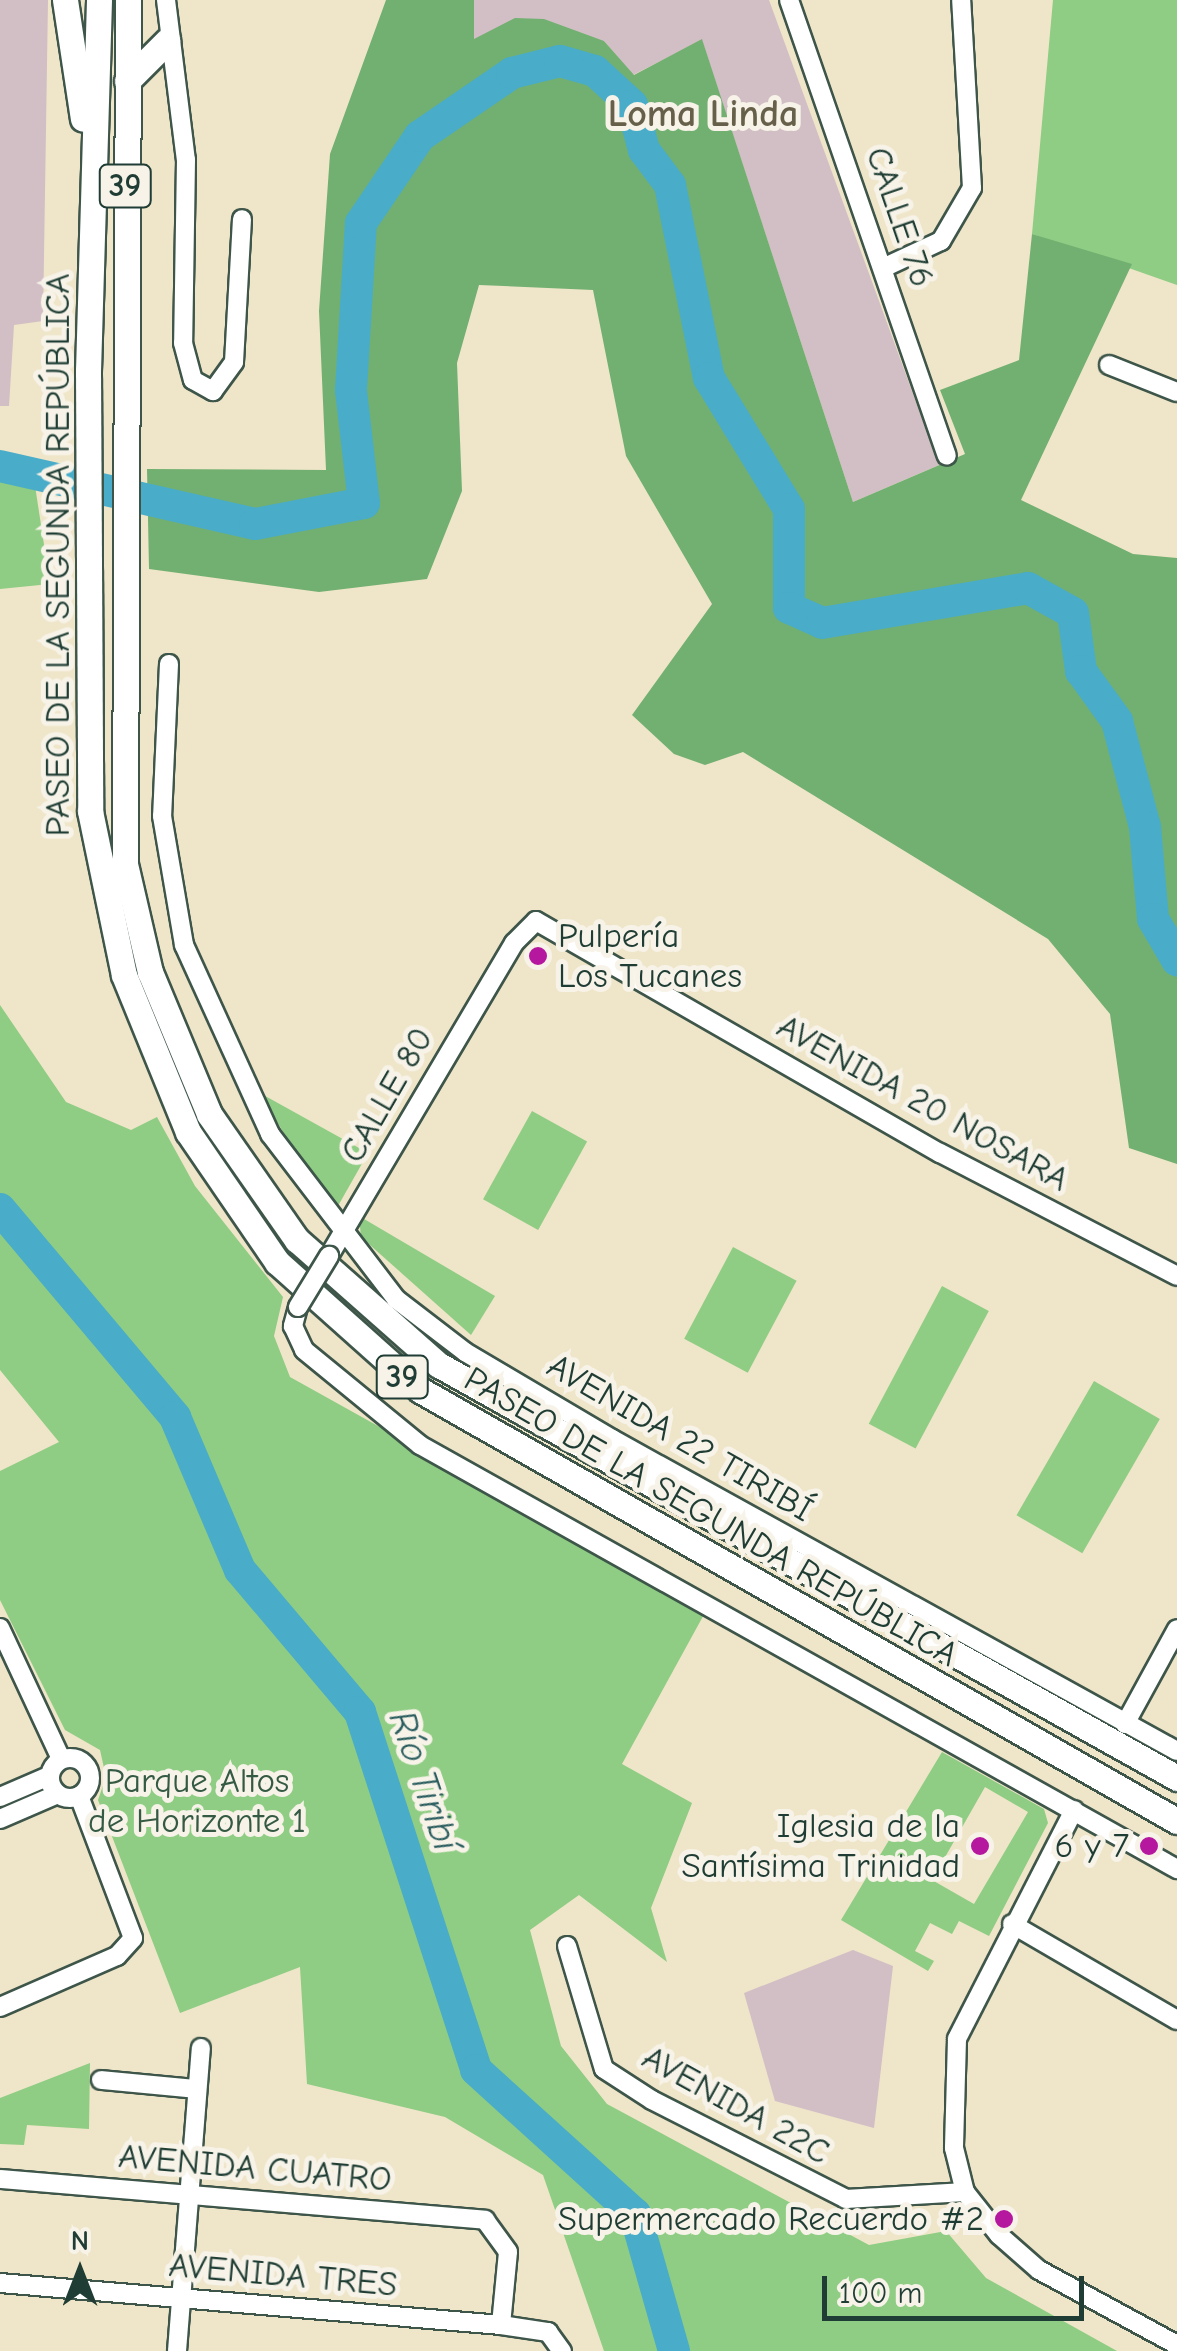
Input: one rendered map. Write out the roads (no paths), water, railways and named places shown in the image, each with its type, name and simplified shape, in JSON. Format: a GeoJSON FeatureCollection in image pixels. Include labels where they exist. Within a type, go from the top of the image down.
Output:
{"type":"FeatureCollection","features":[{"type":"Feature","properties":{"kind":"highway"},"geometry":{"type":"LineString","coordinates":[[65,0],[93,180]]}},
{"type":"Feature","properties":{"kind":"highway","name":"PASEO DE LA SEGUNDA REPÚBLICA"},"geometry":{"type":"LineString","coordinates":[[99,0],[88,372],[90,810],[120,959],[188,1132],[277,1262],[379,1360],[462,1418],[1177,1820]]}},
{"type":"Feature","properties":{"kind":"highway","name":"PASEO DE LA SEGUNDA REPÚBLICA"},"geometry":{"type":"LineString","coordinates":[[128,0],[120,804],[136,926],[191,1080],[297,1240],[381,1320],[497,1403],[1177,1778]]}},
{"type":"Feature","properties":{"kind":"highway"},"geometry":{"type":"LineString","coordinates":[[126,80],[166,41]]}},
{"type":"Feature","properties":{"kind":"highway"},"geometry":{"type":"LineString","coordinates":[[1124,1724],[1121,1735],[1137,1755]]}},
{"type":"Feature","properties":{"kind":"street"},"geometry":{"type":"LineString","coordinates":[[166,0],[166,41],[186,160],[183,343],[193,380],[222,388],[234,362],[242,219]]}},
{"type":"Feature","properties":{"kind":"street","name":"CALLE 76"},"geometry":{"type":"LineString","coordinates":[[789,0],[947,455]]}},
{"type":"Feature","properties":{"kind":"street"},"geometry":{"type":"LineString","coordinates":[[883,268],[940,242],[972,188],[961,0]]}},
{"type":"Feature","properties":{"kind":"street"},"geometry":{"type":"LineString","coordinates":[[1109,365],[1177,392]]}},
{"type":"Feature","properties":{"kind":"street","name":"AVENIDA 22 TIRIBÍ"},"geometry":{"type":"LineString","coordinates":[[168,664],[166,878],[241,1079],[342,1235],[396,1299],[465,1352],[1177,1752]]}},
{"type":"Feature","properties":{"kind":"street","name":"CALLE 80"},"geometry":{"type":"LineString","coordinates":[[536,921],[514,943],[298,1307],[294,1326],[304,1350],[420,1445],[1074,1810]]}},
{"type":"Feature","properties":{"kind":"street","name":"AVENIDA 20 NOSARA"},"geometry":{"type":"LineString","coordinates":[[536,921],[1174,1276]]}},
{"type":"Feature","properties":{"kind":"street"},"geometry":{"type":"LineString","coordinates":[[0,1628],[61,1759],[86,1766],[79,1796],[132,1938],[117,1956],[0,2007]]}},
{"type":"Feature","properties":{"kind":"street"},"geometry":{"type":"LineString","coordinates":[[1124,1724],[1177,1629]]}},
{"type":"Feature","properties":{"kind":"street"},"geometry":{"type":"LineString","coordinates":[[0,1797],[49,1776],[61,1759]]}},
{"type":"Feature","properties":{"kind":"street"},"geometry":{"type":"LineString","coordinates":[[49,1776],[58,1794]]}},
{"type":"Feature","properties":{"kind":"street"},"geometry":{"type":"LineString","coordinates":[[0,1819],[58,1794],[79,1796]]}},
{"type":"Feature","properties":{"kind":"street"},"geometry":{"type":"LineString","coordinates":[[1177,1869],[1074,1810],[1012,1924],[957,2039],[949,2099],[965,2192],[1039,2270],[1177,2344]]}},
{"type":"Feature","properties":{"kind":"street"},"geometry":{"type":"LineString","coordinates":[[1012,1924],[1177,2020]]}},
{"type":"Feature","properties":{"kind":"street","name":"AVENIDA 22C"},"geometry":{"type":"LineString","coordinates":[[567,1946],[604,2069],[652,2100],[846,2199],[965,2192]]}},
{"type":"Feature","properties":{"kind":"street"},"geometry":{"type":"LineString","coordinates":[[177,2351],[201,2048]]}},
{"type":"Feature","properties":{"kind":"street"},"geometry":{"type":"LineString","coordinates":[[102,2080],[198,2088]]}},
{"type":"Feature","properties":{"kind":"street","name":"AVENIDA CUATRO"},"geometry":{"type":"LineString","coordinates":[[0,2179],[485,2220],[500,2230],[508,2252],[502,2325]]}},
{"type":"Feature","properties":{"kind":"street","name":"AVENIDA TRES"},"geometry":{"type":"LineString","coordinates":[[0,2283],[502,2325],[548,2332],[562,2351]]}},
{"type":"Feature","properties":{"kind":"waterway"},"geometry":{"type":"LineString","coordinates":[[0,466],[255,524],[364,503],[351,390],[361,223],[420,136],[512,73],[560,61],[595,71],[632,105],[644,150],[670,185],[709,378],[789,509],[789,608],[822,623],[1028,588],[1073,613],[1081,671],[1117,721],[1145,827],[1153,919],[1177,960]]}},
{"type":"Feature","properties":{"kind":"waterway","name":"Río Tiribí"},"geometry":{"type":"LineString","coordinates":[[0,1209],[175,1417],[240,1570],[360,1712],[476,2070],[635,2214],[674,2351]]}},
{"type":"Feature","properties":{"kind":"place","name":"Pulpería Los Tucanes"},"geometry":{"type":"Point","coordinates":[538,956]}},
{"type":"Feature","properties":{"kind":"place","name":"Iglesia de la Santísima Trinidad"},"geometry":{"type":"Point","coordinates":[980,1846]}},
{"type":"Feature","properties":{"kind":"place","name":"6 y 7"},"geometry":{"type":"Point","coordinates":[1149,1846]}},
{"type":"Feature","properties":{"kind":"place","name":"Supermercado Recuerdo #2"},"geometry":{"type":"Point","coordinates":[1004,2219]}},
{"type":"Feature","properties":{"kind":"district","name":"Loma Linda"},"geometry":{"type":"Point","coordinates":[703,115]}},
{"type":"Feature","properties":{"kind":"park label","name":"Parque Altos de Horizonte 1"},"geometry":{"type":"Point","coordinates":[197,1801]}}]}
